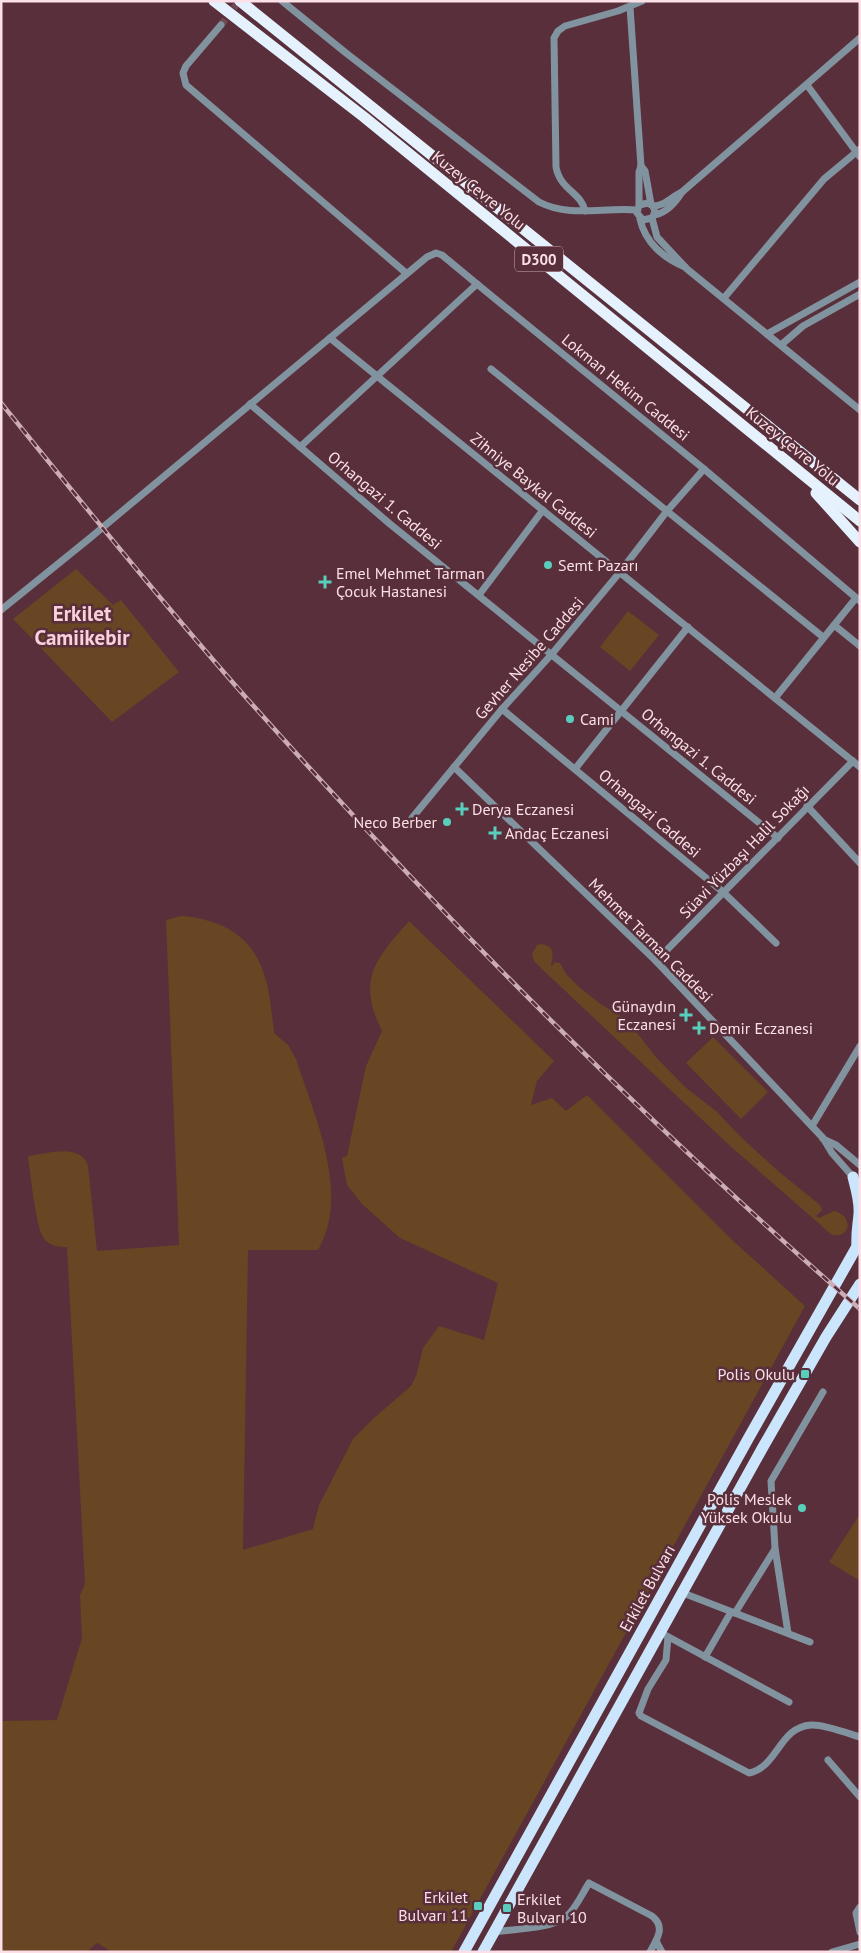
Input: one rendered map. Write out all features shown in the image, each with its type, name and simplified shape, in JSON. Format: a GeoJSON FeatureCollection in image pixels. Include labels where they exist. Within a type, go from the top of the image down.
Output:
{"type":"FeatureCollection","features":[{"type":"Feature","properties":{"kind":"highway","name":"Kuzey Çevre Yolu"},"geometry":{"type":"LineString","coordinates":[[214,1],[364,117],[860,522]]}},
{"type":"Feature","properties":{"kind":"highway","name":"Kuzey Çevre Yolu"},"geometry":{"type":"LineString","coordinates":[[240,1],[860,500]]}},
{"type":"Feature","properties":{"kind":"highway"},"geometry":{"type":"LineString","coordinates":[[801,474],[860,542]]}},
{"type":"Feature","properties":{"kind":"main road"},"geometry":{"type":"LineString","coordinates":[[856,1181],[859,1214],[856,1232],[858,1244]]}},
{"type":"Feature","properties":{"kind":"main road","name":"Erkilet Bulvarı"},"geometry":{"type":"LineString","coordinates":[[464,1952],[858,1244]]}},
{"type":"Feature","properties":{"kind":"main road","name":"Erkilet Bulvarı"},"geometry":{"type":"LineString","coordinates":[[483,1952],[664,1635],[683,1593],[772,1431],[826,1337],[860,1284]]}},
{"type":"Feature","properties":{"kind":"street"},"geometry":{"type":"LineString","coordinates":[[282,1],[533,199],[545,206],[561,210],[585,211],[638,208],[645,202],[652,205],[661,205],[674,195],[682,192]]}},
{"type":"Feature","properties":{"kind":"street"},"geometry":{"type":"LineString","coordinates":[[585,211],[582,202],[560,180],[556,167],[554,38],[558,31],[565,26],[630,7],[642,1]]}},
{"type":"Feature","properties":{"kind":"street"},"geometry":{"type":"LineString","coordinates":[[630,7],[641,166],[638,208],[640,219],[644,234],[651,244],[677,264],[687,268]]}},
{"type":"Feature","properties":{"kind":"street"},"geometry":{"type":"LineString","coordinates":[[1,610],[406,273],[186,85],[183,73],[186,66],[221,25]]}},
{"type":"Feature","properties":{"kind":"street"},"geometry":{"type":"LineString","coordinates":[[640,219],[646,220],[664,212],[678,199],[682,192],[860,38]]}},
{"type":"Feature","properties":{"kind":"street"},"geometry":{"type":"LineString","coordinates":[[724,298],[824,179],[859,152],[807,84]]}},
{"type":"Feature","properties":{"kind":"street"},"geometry":{"type":"LineString","coordinates":[[641,166],[645,171],[657,237],[687,268],[860,410]]}},
{"type":"Feature","properties":{"kind":"street","name":"Lokman Hekim Caddesi"},"geometry":{"type":"LineString","coordinates":[[406,273],[430,255],[439,254],[445,257],[704,469],[858,599]]}},
{"type":"Feature","properties":{"kind":"street"},"geometry":{"type":"LineString","coordinates":[[767,334],[860,282]]}},
{"type":"Feature","properties":{"kind":"street"},"geometry":{"type":"LineString","coordinates":[[300,447],[477,284]]}},
{"type":"Feature","properties":{"kind":"street"},"geometry":{"type":"LineString","coordinates":[[781,345],[803,326],[860,294]]}},
{"type":"Feature","properties":{"kind":"street","name":"Zihniye Baykal Caddesi"},"geometry":{"type":"LineString","coordinates":[[330,338],[860,767]]}},
{"type":"Feature","properties":{"kind":"street"},"geometry":{"type":"LineString","coordinates":[[491,369],[824,637]]}},
{"type":"Feature","properties":{"kind":"street","name":"Orhangazi 1. Caddesi"},"geometry":{"type":"LineString","coordinates":[[250,404],[390,524],[778,838]]}},
{"type":"Feature","properties":{"kind":"street","name":"Gevher Nesibe Caddesi"},"geometry":{"type":"LineString","coordinates":[[412,818],[502,709],[552,655],[620,572],[666,511],[704,469]]}},
{"type":"Feature","properties":{"kind":"street"},"geometry":{"type":"LineString","coordinates":[[479,595],[544,510]]}},
{"type":"Feature","properties":{"kind":"street"},"geometry":{"type":"LineString","coordinates":[[775,698],[834,625],[858,599]]}},
{"type":"Feature","properties":{"kind":"street"},"geometry":{"type":"LineString","coordinates":[[834,625],[860,646]]}},
{"type":"Feature","properties":{"kind":"street"},"geometry":{"type":"LineString","coordinates":[[575,769],[688,627]]}},
{"type":"Feature","properties":{"kind":"street","name":"Orhangazi Caddesi"},"geometry":{"type":"LineString","coordinates":[[502,709],[723,892],[776,943]]}},
{"type":"Feature","properties":{"kind":"street","name":"Süavi Yüzbaşı Halil Sokağı"},"geometry":{"type":"LineString","coordinates":[[656,961],[853,761]]}},
{"type":"Feature","properties":{"kind":"street","name":"Mehmet Tarman Caddesi"},"geometry":{"type":"LineString","coordinates":[[454,767],[656,961],[823,1138],[832,1153],[856,1181]]}},
{"type":"Feature","properties":{"kind":"street"},"geometry":{"type":"LineString","coordinates":[[807,806],[860,863]]}},
{"type":"Feature","properties":{"kind":"street"},"geometry":{"type":"LineString","coordinates":[[812,1126],[860,1046]]}},
{"type":"Feature","properties":{"kind":"street","name":"Mehmet Tarman Caddesi"},"geometry":{"type":"LineString","coordinates":[[823,1138],[836,1145],[860,1165]]}},
{"type":"Feature","properties":{"kind":"street"},"geometry":{"type":"LineString","coordinates":[[788,1633],[775,1548],[771,1481],[823,1392]]}},
{"type":"Feature","properties":{"kind":"street"},"geometry":{"type":"LineString","coordinates":[[705,1657],[775,1548]]}},
{"type":"Feature","properties":{"kind":"street"},"geometry":{"type":"LineString","coordinates":[[683,1593],[810,1642]]}},
{"type":"Feature","properties":{"kind":"street"},"geometry":{"type":"LineString","coordinates":[[664,1635],[789,1702]]}},
{"type":"Feature","properties":{"kind":"street"},"geometry":{"type":"LineString","coordinates":[[664,1635],[666,1660],[648,1689],[639,1713],[641,1716],[749,1773],[758,1771],[766,1765],[786,1738],[801,1728],[813,1725],[860,1737]]}},
{"type":"Feature","properties":{"kind":"street"},"geometry":{"type":"LineString","coordinates":[[828,1760],[860,1797]]}},
{"type":"Feature","properties":{"kind":"street"},"geometry":{"type":"LineString","coordinates":[[493,1932],[550,1924],[562,1920],[573,1909],[589,1883],[654,1918],[658,1922],[660,1931],[650,1952]]}},
{"type":"Feature","properties":{"kind":"street"},"geometry":{"type":"LineString","coordinates":[[860,1906],[856,1913],[860,1932]]}},
{"type":"Feature","properties":{"kind":"street"},"geometry":{"type":"LineString","coordinates":[[656,1941],[662,1952]]}},
{"type":"Feature","properties":{"kind":"street"},"geometry":{"type":"LineString","coordinates":[[832,1952],[860,1944]]}},
{"type":"Feature","properties":{"kind":"shaded area"},"geometry":{"type":"Polygon","coordinates":[[[76,569],[113,605],[121,600],[179,672],[112,722],[13,619],[76,569]]]}},
{"type":"Feature","properties":{"kind":"shaded area"},"geometry":{"type":"Polygon","coordinates":[[[628,611],[659,635],[630,671],[600,647],[628,611]]]}},
{"type":"Feature","properties":{"kind":"shaded area"},"geometry":{"type":"Polygon","coordinates":[[[181,916],[206,920],[232,931],[245,941],[255,954],[267,983],[274,1033],[288,1045],[296,1059],[320,1129],[330,1180],[331,1204],[327,1228],[318,1250],[248,1250],[243,1550],[313,1529],[319,1505],[353,1439],[411,1386],[416,1376],[423,1348],[439,1326],[484,1340],[498,1283],[400,1238],[362,1204],[347,1185],[342,1158],[347,1156],[366,1066],[382,1031],[374,1013],[371,997],[370,983],[373,971],[387,947],[409,921],[554,1061],[537,1081],[531,1105],[552,1098],[566,1111],[587,1095],[730,1238],[805,1306],[451,1952],[112,1952],[97,1943],[87,1952],[1,1952],[1,1721],[57,1720],[82,1638],[80,1595],[85,1584],[67,1247],[50,1244],[45,1240],[40,1231],[28,1156],[62,1151],[78,1154],[84,1159],[88,1166],[97,1251],[179,1245],[166,920],[181,916]]]}},
{"type":"Feature","properties":{"kind":"shaded area"},"geometry":{"type":"Polygon","coordinates":[[[537,945],[547,945],[552,950],[551,967],[555,962],[560,963],[566,974],[578,986],[599,1003],[627,1020],[655,1056],[685,1087],[716,1111],[778,1171],[820,1205],[822,1210],[816,1216],[819,1218],[834,1211],[840,1213],[847,1221],[848,1226],[846,1230],[839,1235],[832,1235],[729,1145],[544,971],[534,961],[532,954],[537,945]]]}},
{"type":"Feature","properties":{"kind":"shaded area"},"geometry":{"type":"Polygon","coordinates":[[[713,1037],[768,1092],[741,1119],[686,1063],[713,1037]]]}},
{"type":"Feature","properties":{"kind":"shaded area"},"geometry":{"type":"Polygon","coordinates":[[[860,1514],[860,1581],[829,1562],[860,1514]]]}},
{"type":"Feature","properties":{"kind":"tunnel"},"geometry":{"type":"LineString","coordinates":[[221,25],[239,1]]}},
{"type":"Feature","properties":{"kind":"railway"},"geometry":{"type":"LineString","coordinates":[[1,403],[186,629],[395,861],[545,1015],[622,1090],[700,1165],[860,1309]]}},
{"type":"Feature","properties":{"kind":"place","name":"Semt Pazarı"},"geometry":{"type":"Point","coordinates":[548,565]}},
{"type":"Feature","properties":{"kind":"place","name":"Emel Mehmet Tarman Çocuk Hastanesi"},"geometry":{"type":"Point","coordinates":[325,582]}},
{"type":"Feature","properties":{"kind":"place","name":"Cami"},"geometry":{"type":"Point","coordinates":[570,719]}},
{"type":"Feature","properties":{"kind":"place","name":"Derya Eczanesi"},"geometry":{"type":"Point","coordinates":[462,809]}},
{"type":"Feature","properties":{"kind":"place","name":"Neco Berber"},"geometry":{"type":"Point","coordinates":[447,822]}},
{"type":"Feature","properties":{"kind":"place","name":"Andaç Eczanesi"},"geometry":{"type":"Point","coordinates":[495,833]}},
{"type":"Feature","properties":{"kind":"place","name":"Günaydın Eczanesi"},"geometry":{"type":"Point","coordinates":[686,1015]}},
{"type":"Feature","properties":{"kind":"place","name":"Demir Eczanesi"},"geometry":{"type":"Point","coordinates":[699,1028]}},
{"type":"Feature","properties":{"kind":"place","name":"Polis Okulu"},"geometry":{"type":"Point","coordinates":[805,1374]}},
{"type":"Feature","properties":{"kind":"place","name":"Polis Meslek Yüksek Okulu"},"geometry":{"type":"Point","coordinates":[802,1508]}},
{"type":"Feature","properties":{"kind":"place","name":"Erkilet Bulvarı 11"},"geometry":{"type":"Point","coordinates":[478,1906]}},
{"type":"Feature","properties":{"kind":"place","name":"Erkilet Bulvarı 10"},"geometry":{"type":"Point","coordinates":[507,1908]}},
{"type":"Feature","properties":{"kind":"district","name":"Erkilet Camiikebir"},"geometry":{"type":"Point","coordinates":[82,625]}}]}
